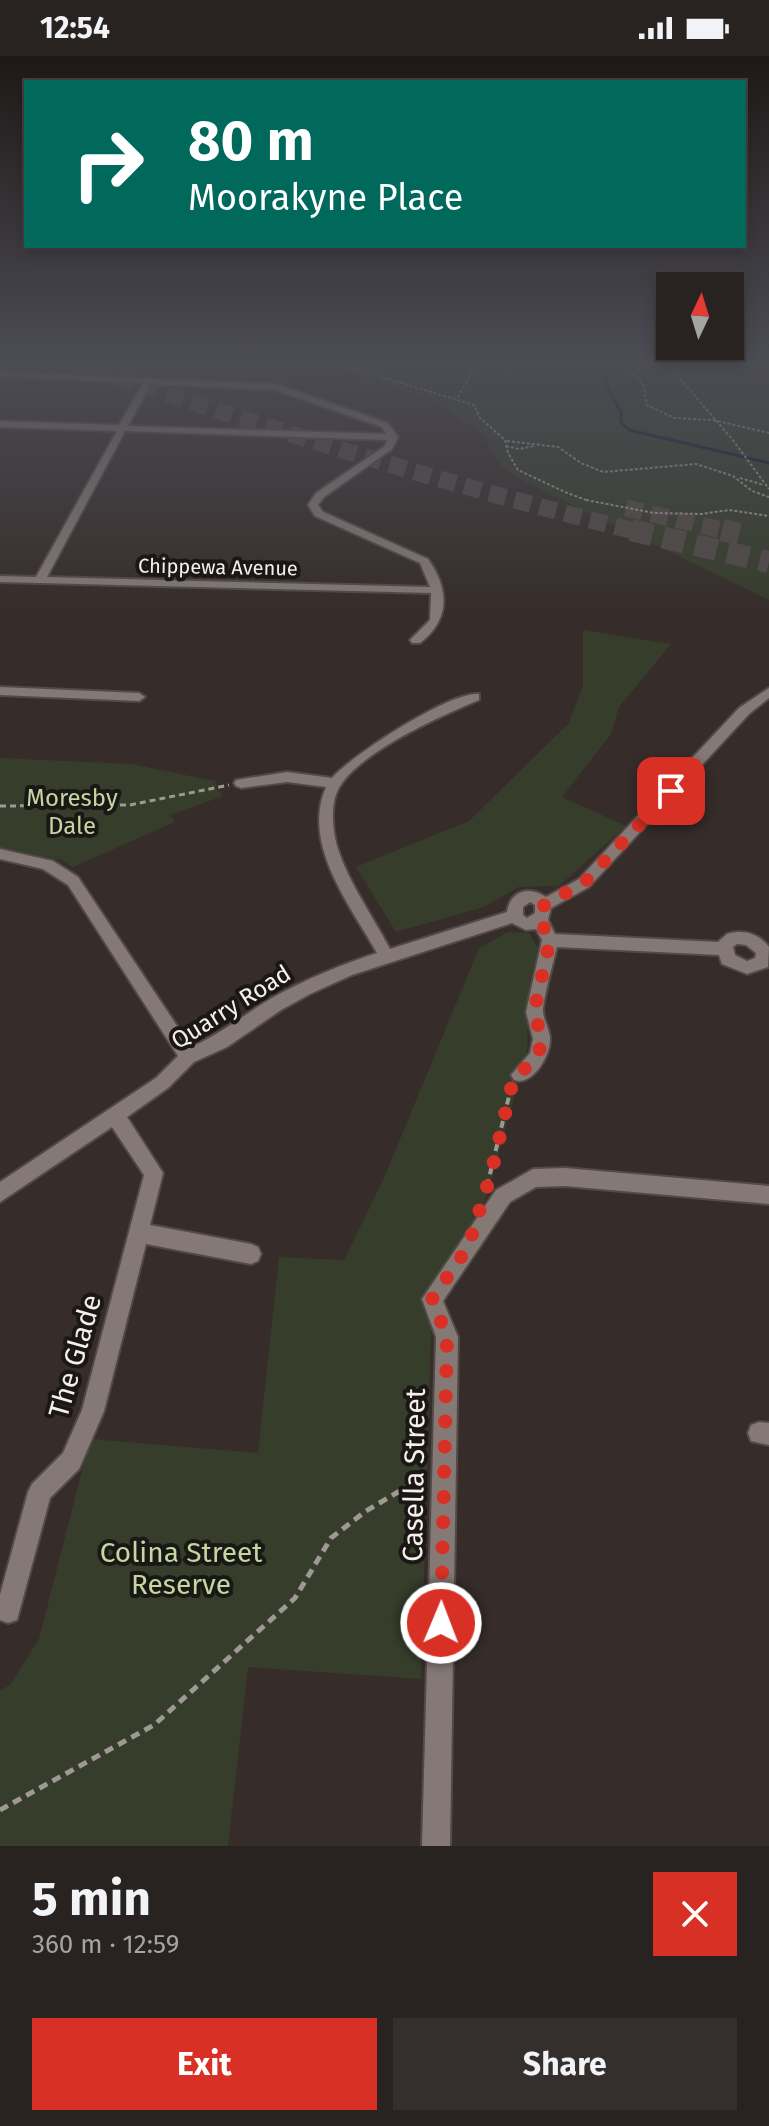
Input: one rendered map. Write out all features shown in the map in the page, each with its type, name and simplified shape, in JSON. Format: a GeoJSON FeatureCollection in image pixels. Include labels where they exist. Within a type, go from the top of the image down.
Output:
{"type":"FeatureCollection","features":[{"type":"Feature","properties":{"kind":"street"},"geometry":{"type":"LineString","coordinates":[[40,580],[116,444]]}},
{"type":"Feature","properties":{"kind":"street"},"geometry":{"type":"LineString","coordinates":[[390,444],[320,495],[313,505],[319,514],[424,561],[435,574],[437,616],[430,630],[416,640]]}},
{"type":"Feature","properties":{"kind":"street","name":"Chippewa Avenue"},"geometry":{"type":"LineString","coordinates":[[0,579],[434,590]]}},
{"type":"Feature","properties":{"kind":"street"},"geometry":{"type":"LineString","coordinates":[[0,691],[139,697]]}},
{"type":"Feature","properties":{"kind":"street","name":"Quarry Road"},"geometry":{"type":"LineString","coordinates":[[0,1193],[162,1083],[188,1057],[221,1042],[304,989],[387,957],[515,916],[529,922],[584,883],[744,711],[769,692]]}},
{"type":"Feature","properties":{"kind":"street"},"geometry":{"type":"LineString","coordinates":[[387,957],[327,838],[326,810],[334,783],[362,758],[436,713],[475,697]]}},
{"type":"Feature","properties":{"kind":"street"},"geometry":{"type":"LineString","coordinates":[[241,783],[287,777],[334,783]]}},
{"type":"Feature","properties":{"kind":"street"},"geometry":{"type":"LineString","coordinates":[[0,854],[43,862],[61,869],[73,881],[188,1057]]}},
{"type":"Feature","properties":{"kind":"street","name":"Quarry Road"},"geometry":{"type":"LineString","coordinates":[[515,916],[514,904],[521,898],[531,898],[542,913]]}},
{"type":"Feature","properties":{"kind":"street"},"geometry":{"type":"LineString","coordinates":[[520,1075],[538,1056],[542,1039],[534,1012],[550,940],[542,913]]}},
{"type":"Feature","properties":{"kind":"street"},"geometry":{"type":"LineString","coordinates":[[550,940],[724,949]]}},
{"type":"Feature","properties":{"kind":"street","name":"The Glade"},"geometry":{"type":"LineString","coordinates":[[8,1611],[40,1492],[71,1461],[93,1411],[154,1173],[114,1114]]}},
{"type":"Feature","properties":{"kind":"street","name":"Casella Street"},"geometry":{"type":"LineString","coordinates":[[436,1846],[447,1337],[432,1299],[503,1196],[533,1178],[565,1177],[769,1195]]}},
{"type":"Feature","properties":{"kind":"street"},"geometry":{"type":"LineString","coordinates":[[140,1233],[251,1254]]}},
{"type":"Feature","properties":{"kind":"path"},"geometry":{"type":"LineString","coordinates":[[528,444],[558,447],[581,463],[603,472],[696,464],[767,487]]}},
{"type":"Feature","properties":{"kind":"path"},"geometry":{"type":"LineString","coordinates":[[732,444],[748,458],[767,487]]}},
{"type":"Feature","properties":{"kind":"path"},"geometry":{"type":"LineString","coordinates":[[537,445],[519,449],[506,446],[507,456],[517,471],[586,500],[654,513],[701,514],[729,510],[769,516]]}},
{"type":"Feature","properties":{"kind":"path"},"geometry":{"type":"LineString","coordinates":[[733,476],[752,491],[769,497]]}},
{"type":"Feature","properties":{"kind":"path"},"geometry":{"type":"LineString","coordinates":[[0,806],[130,805],[241,783]]}},
{"type":"Feature","properties":{"kind":"path"},"geometry":{"type":"LineString","coordinates":[[486,1189],[513,1080],[520,1075]]}},
{"type":"Feature","properties":{"kind":"path"},"geometry":{"type":"LineString","coordinates":[[0,1810],[154,1725],[295,1598],[331,1538],[366,1511],[445,1464]]}},
{"type":"Feature","properties":{"kind":"green space"},"geometry":{"type":"Polygon","coordinates":[[[488,444],[769,444],[769,600],[521,480],[499,464],[488,444]]]}},
{"type":"Feature","properties":{"kind":"green space"},"geometry":{"type":"Polygon","coordinates":[[[583,630],[671,644],[619,707],[611,734],[562,797],[626,826],[559,886],[519,887],[484,907],[396,932],[356,867],[469,821],[568,724],[583,686],[583,630]]]}},
{"type":"Feature","properties":{"kind":"green space","name":"Moresby Dale"},"geometry":{"type":"Polygon","coordinates":[[[0,758],[131,764],[215,781],[223,796],[170,815],[175,822],[73,867],[62,860],[0,847],[0,758]]]}},
{"type":"Feature","properties":{"kind":"green space","name":"Colina Street Reserve"},"geometry":{"type":"Polygon","coordinates":[[[508,932],[529,933],[538,948],[529,990],[527,1050],[493,1175],[471,1241],[432,1299],[421,1679],[248,1667],[228,1846],[0,1846],[0,1690],[10,1685],[39,1639],[90,1439],[258,1453],[279,1257],[344,1260],[384,1178],[479,948],[508,932]]]}},
{"type":"Feature","properties":{"kind":"waterway"},"geometry":{"type":"LineString","coordinates":[[686,444],[769,463]]}},
{"type":"Feature","properties":{"kind":"tunnel"},"geometry":{"type":"LineString","coordinates":[[322,444],[634,531]]}},
{"type":"Feature","properties":{"kind":"tunnel"},"geometry":{"type":"LineString","coordinates":[[626,508],[731,532]]}},
{"type":"Feature","properties":{"kind":"tunnel"},"geometry":{"type":"LineString","coordinates":[[722,530],[739,534]]}},
{"type":"Feature","properties":{"kind":"tunnel"},"geometry":{"type":"LineString","coordinates":[[634,531],[769,562]]}},
{"type":"Feature","properties":{"kind":"tunnel"},"geometry":{"type":"LineString","coordinates":[[634,531],[639,532]]}},
{"type":"Feature","properties":{"kind":"route"},"geometry":{"type":"LineString","coordinates":[[441,1623],[447,1337],[432,1299],[468,1247],[491,1174],[513,1080],[538,1056],[542,1039],[534,1012],[550,940],[540,920],[545,914],[544,905],[584,883],[671,791]]}}]}
